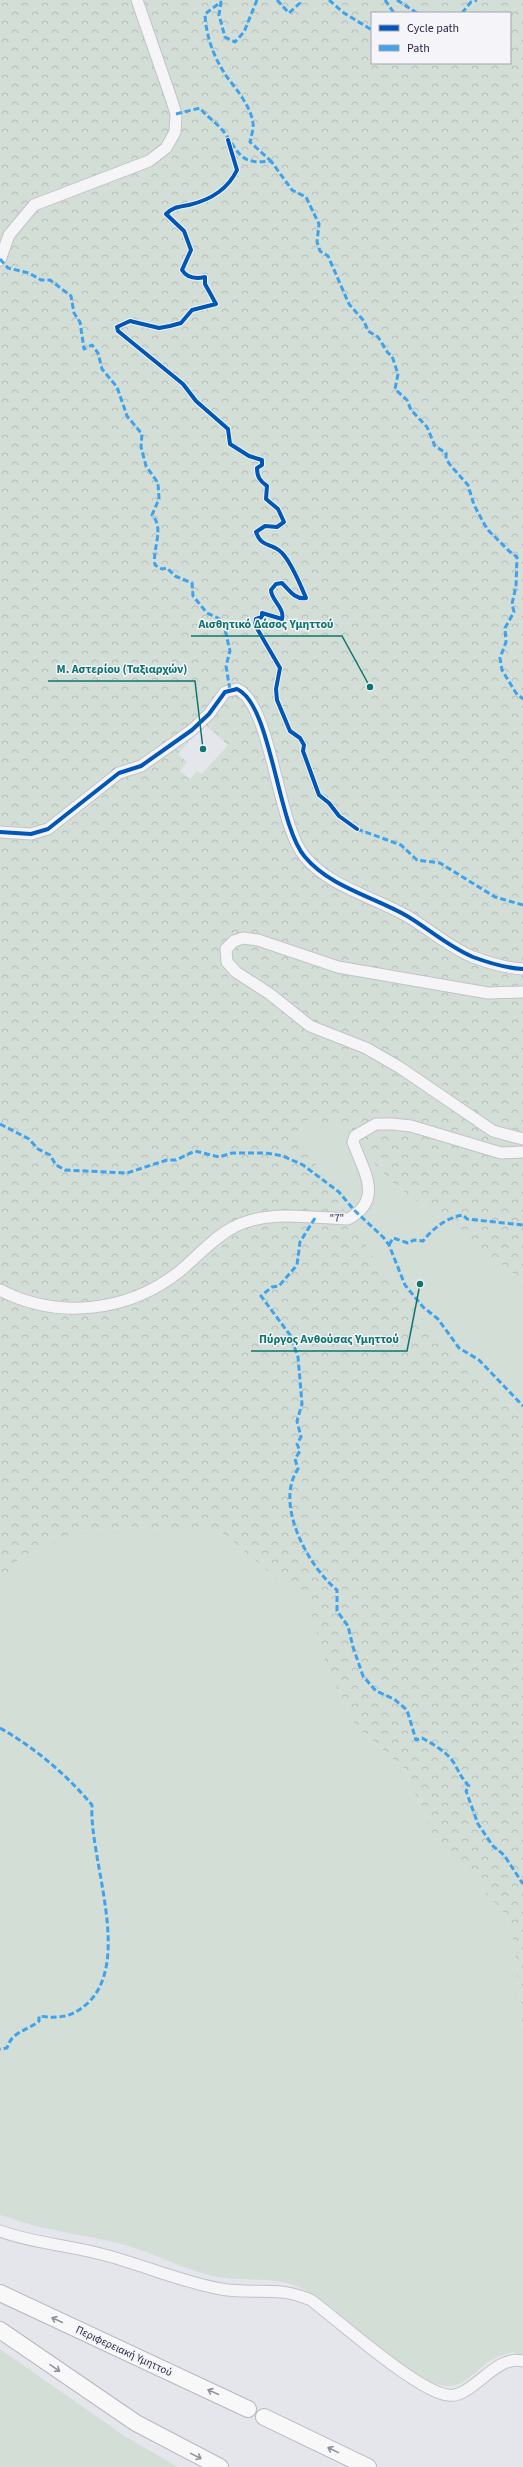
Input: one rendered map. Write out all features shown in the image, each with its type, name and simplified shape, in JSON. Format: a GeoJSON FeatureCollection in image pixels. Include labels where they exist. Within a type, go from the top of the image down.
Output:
{"type":"FeatureCollection","features":[{"type":"Feature","properties":{"kind":"highway","name":"Περιφερειακή Υμηττού"},"geometry":{"type":"LineString","coordinates":[[0,2293],[248,2409]]}},
{"type":"Feature","properties":{"kind":"highway"},"geometry":{"type":"LineString","coordinates":[[0,2330],[136,2423],[220,2467]]}},
{"type":"Feature","properties":{"kind":"highway"},"geometry":{"type":"LineString","coordinates":[[264,2417],[368,2467]]}},
{"type":"Feature","properties":{"kind":"street"},"geometry":{"type":"LineString","coordinates":[[0,260],[10,236],[34,205],[148,160],[166,148],[175,132],[176,114],[137,0]]}},
{"type":"Feature","properties":{"kind":"street"},"geometry":{"type":"LineString","coordinates":[[0,832],[30,834],[48,829],[120,774],[141,766],[165,750],[209,714],[225,692],[237,689],[246,696],[261,726],[273,761],[287,817],[304,857],[331,878],[405,915],[472,956],[510,968],[523,969]]}},
{"type":"Feature","properties":{"kind":"street"},"geometry":{"type":"LineString","coordinates":[[523,992],[488,993],[338,967],[258,940],[243,938],[234,941],[226,949],[227,962],[236,972],[270,994],[310,1026],[366,1048],[493,1131],[523,1140]]}},
{"type":"Feature","properties":{"kind":"street","name":"\"7\""},"geometry":{"type":"LineString","coordinates":[[0,1290],[25,1300],[50,1306],[79,1309],[120,1303],[140,1297],[178,1272],[233,1227],[250,1220],[270,1217],[348,1219],[358,1213],[369,1199],[369,1188],[354,1142],[355,1136],[376,1124],[411,1126],[501,1153],[523,1152]]}},
{"type":"Feature","properties":{"kind":"street"},"geometry":{"type":"LineString","coordinates":[[0,2231],[26,2240],[100,2254],[221,2289],[244,2291],[280,2290],[296,2293],[311,2300],[411,2378],[449,2395],[462,2392],[505,2363],[516,2359],[523,2361]]}},
{"type":"Feature","properties":{"kind":"green space"},"geometry":{"type":"Polygon","coordinates":[[[0,0],[523,0],[523,1281],[393,1183],[339,1126],[307,1120],[297,1134],[382,1271],[468,1372],[523,1419],[523,2028],[514,1944],[506,1915],[434,1838],[404,1768],[356,1727],[329,1672],[308,1605],[224,1534],[138,1527],[78,1531],[18,1559],[0,1589],[0,0]],[[204,724],[178,754],[187,762],[180,771],[190,779],[197,771],[202,774],[228,745],[204,724]]]}},
{"type":"Feature","properties":{"kind":"green space"},"geometry":{"type":"Polygon","coordinates":[[[307,1120],[339,1126],[393,1183],[523,1281],[523,1419],[468,1372],[382,1271],[297,1134],[307,1120]]]}},
{"type":"Feature","properties":{"kind":"green space"},"geometry":{"type":"Polygon","coordinates":[[[138,1527],[224,1534],[309,1605],[329,1672],[356,1727],[404,1768],[434,1838],[506,1915],[514,1944],[523,2028],[523,2369],[521,2357],[513,2352],[490,2361],[468,2379],[456,2385],[449,2386],[431,2382],[412,2373],[335,2310],[317,2297],[299,2287],[278,2281],[233,2279],[212,2276],[188,2269],[130,2246],[44,2228],[0,2215],[0,1589],[18,1559],[78,1531],[138,1527]]]}},
{"type":"Feature","properties":{"kind":"green space"},"geometry":{"type":"Polygon","coordinates":[[[0,2349],[126,2437],[178,2467],[0,2467],[0,2349]]]}},
{"type":"Feature","properties":{"kind":"marked path"},"geometry":{"type":"LineString","coordinates":[[257,0],[244,32],[235,42],[225,37],[219,15],[221,2],[205,14],[209,39],[218,62],[250,111],[253,125],[250,142],[271,161]]}},
{"type":"Feature","properties":{"kind":"marked path"},"geometry":{"type":"LineString","coordinates":[[277,0],[289,13],[300,3],[298,0]]}},
{"type":"Feature","properties":{"kind":"marked path"},"geometry":{"type":"LineString","coordinates":[[329,0],[344,13],[371,29]]}},
{"type":"Feature","properties":{"kind":"marked path"},"geometry":{"type":"LineString","coordinates":[[385,0],[393,12]]}},
{"type":"Feature","properties":{"kind":"marked path"},"geometry":{"type":"LineString","coordinates":[[397,0],[415,12]]}},
{"type":"Feature","properties":{"kind":"marked path"},"geometry":{"type":"LineString","coordinates":[[463,12],[471,2],[477,0]]}},
{"type":"Feature","properties":{"kind":"marked path"},"geometry":{"type":"LineString","coordinates":[[176,114],[200,108],[224,132],[242,156],[253,161],[271,161],[292,190],[306,197],[319,224],[317,242],[320,251],[328,256],[349,304],[364,321],[368,331],[378,337],[388,353],[392,356],[398,374],[395,389],[407,400],[411,410],[427,427],[435,446],[446,453],[446,459],[468,485],[474,505],[487,529],[517,557],[516,586],[512,604],[514,612],[505,628],[506,642],[500,658],[502,670],[516,693],[523,699]]}},
{"type":"Feature","properties":{"kind":"marked path"},"geometry":{"type":"LineString","coordinates":[[0,259],[8,268],[29,273],[41,280],[50,280],[71,296],[74,313],[80,322],[84,349],[92,345],[98,353],[102,369],[117,387],[127,416],[142,434],[141,447],[146,466],[158,483],[159,499],[152,515],[158,526],[155,565],[162,569],[167,568],[175,576],[192,583],[193,596],[207,613],[218,618],[224,625],[230,651],[226,666],[230,690]]}},
{"type":"Feature","properties":{"kind":"marked path"},"geometry":{"type":"LineString","coordinates":[[357,829],[401,845],[417,860],[440,863],[495,897],[523,905]]}},
{"type":"Feature","properties":{"kind":"marked path"},"geometry":{"type":"LineString","coordinates":[[0,1124],[29,1139],[38,1149],[50,1155],[56,1165],[65,1170],[127,1173],[167,1160],[176,1160],[195,1151],[219,1157],[232,1153],[266,1153],[283,1156],[303,1165],[339,1192],[354,1210],[383,1237],[389,1245],[405,1285],[423,1307],[438,1319],[459,1348],[479,1360],[523,1406]]}},
{"type":"Feature","properties":{"kind":"marked path"},"geometry":{"type":"LineString","coordinates":[[389,1245],[393,1238],[408,1243],[414,1240],[423,1241],[441,1224],[452,1218],[463,1215],[467,1219],[523,1225]]}},
{"type":"Feature","properties":{"kind":"marked path"},"geometry":{"type":"LineString","coordinates":[[315,1218],[300,1242],[297,1265],[279,1286],[272,1287],[261,1296],[290,1335],[298,1357],[302,1404],[297,1421],[301,1437],[297,1444],[300,1451],[295,1459],[298,1469],[292,1483],[290,1499],[292,1516],[298,1534],[315,1566],[337,1590],[337,1611],[348,1626],[353,1647],[363,1676],[376,1691],[394,1699],[407,1710],[416,1740],[422,1738],[448,1755],[462,1778],[469,1786],[466,1791],[478,1824],[493,1846],[504,1855],[523,1884]]}},
{"type":"Feature","properties":{"kind":"marked path"},"geometry":{"type":"LineString","coordinates":[[0,1728],[38,1753],[61,1772],[92,1805],[96,1852],[106,1907],[108,1935],[107,1960],[101,1983],[89,2002],[77,2011],[66,2016],[39,2016],[39,2021],[12,2038],[7,2048],[0,2049]]}},
{"type":"Feature","properties":{"kind":"cycle path"},"geometry":{"type":"LineString","coordinates":[[228,140],[237,170],[229,183],[211,197],[197,203],[179,207],[166,214],[184,231],[191,250],[182,270],[186,275],[192,277],[205,277],[205,284],[216,304],[192,310],[181,323],[170,326],[159,328],[130,321],[117,327],[118,331],[183,384],[196,401],[228,429],[230,444],[249,456],[262,460],[262,465],[257,468],[257,471],[259,478],[267,486],[266,499],[278,509],[284,522],[277,527],[265,526],[256,532],[261,541],[275,547],[289,562],[296,574],[306,598],[295,596],[282,583],[276,584],[271,590],[273,597],[282,611],[282,619],[262,613],[262,617],[256,619],[255,625],[280,668],[276,689],[277,700],[290,731],[300,738],[304,745],[303,751],[319,795],[329,803],[339,816],[357,829]]}},
{"type":"Feature","properties":{"kind":"cycle path"},"geometry":{"type":"LineString","coordinates":[[0,832],[31,834],[48,829],[119,773],[141,766],[192,730],[209,714],[225,692],[237,689],[249,700],[267,741],[287,820],[295,841],[305,857],[315,867],[327,876],[353,891],[407,916],[464,953],[491,963],[510,968],[523,969]]}},
{"type":"Feature","properties":{"kind":"place","name":"Αισθητικό Δάσος Υμηττού"},"geometry":{"type":"Point","coordinates":[370,687]}},
{"type":"Feature","properties":{"kind":"place","name":"Μ. Αστερίου (Ταξιαρχών)"},"geometry":{"type":"Point","coordinates":[203,749]}},
{"type":"Feature","properties":{"kind":"place","name":"Πύργος Ανθούσας Υμηττού"},"geometry":{"type":"Point","coordinates":[420,1284]}}]}
